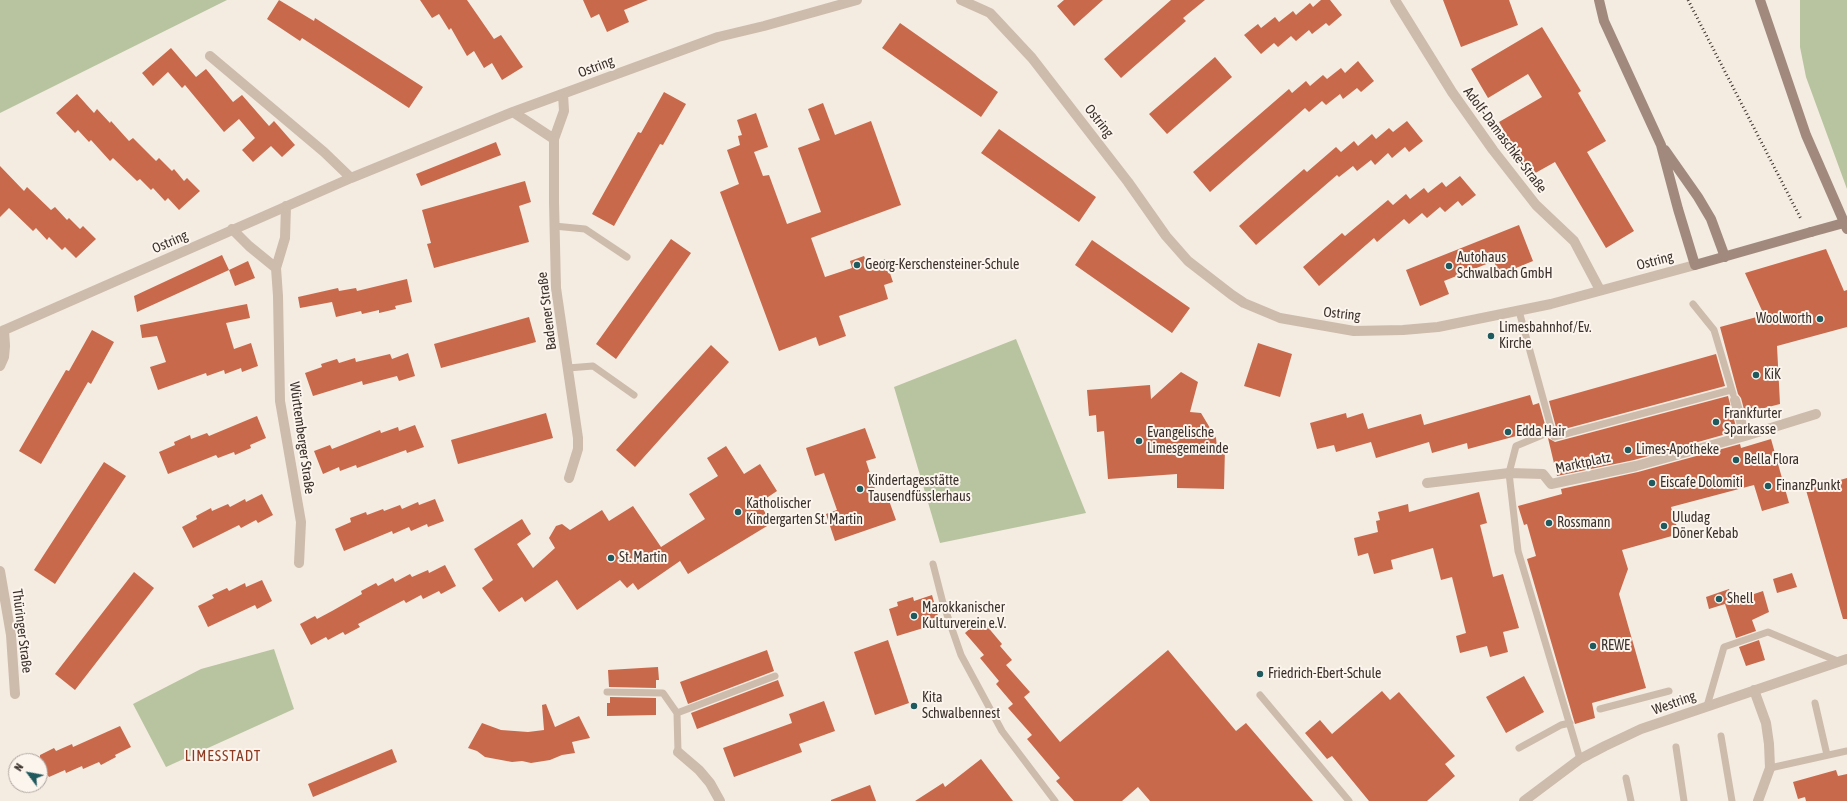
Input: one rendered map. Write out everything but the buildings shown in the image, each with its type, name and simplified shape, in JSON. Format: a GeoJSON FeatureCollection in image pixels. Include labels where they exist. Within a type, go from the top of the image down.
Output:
{"type":"FeatureCollection","features":[{"type":"Feature","properties":{"kind":"main road"},"geometry":{"type":"LineString","coordinates":[[1599,0],[1604,21],[1661,145],[1695,265]]}},
{"type":"Feature","properties":{"kind":"main road"},"geometry":{"type":"LineString","coordinates":[[1760,0],[1806,135],[1847,229]]}},
{"type":"Feature","properties":{"kind":"main road"},"geometry":{"type":"LineString","coordinates":[[1766,0],[1766,14]]}},
{"type":"Feature","properties":{"kind":"main road"},"geometry":{"type":"LineString","coordinates":[[1661,145],[1698,197],[1711,219],[1725,257]]}},
{"type":"Feature","properties":{"kind":"main road","name":"Ostring"},"geometry":{"type":"LineString","coordinates":[[1695,265],[1847,222]]}},
{"type":"Feature","properties":{"kind":"street","name":"Ostring"},"geometry":{"type":"LineString","coordinates":[[2,331],[351,178],[513,112],[718,37],[764,26],[857,0]]}},
{"type":"Feature","properties":{"kind":"street","name":"Ostring"},"geometry":{"type":"LineString","coordinates":[[961,0],[990,13],[1032,58],[1118,169],[1166,236],[1188,261],[1244,303],[1280,318],[1354,331],[1403,330],[1438,327],[1551,304],[1695,265]]}},
{"type":"Feature","properties":{"kind":"street","name":"Adolf-Damaschke-Straße"},"geometry":{"type":"LineString","coordinates":[[1395,0],[1452,92],[1492,150],[1536,205],[1574,241],[1600,290]]}},
{"type":"Feature","properties":{"kind":"street"},"geometry":{"type":"LineString","coordinates":[[210,56],[324,152],[351,178]]}},
{"type":"Feature","properties":{"kind":"street","name":"Badener Straße"},"geometry":{"type":"LineString","coordinates":[[563,94],[564,111],[554,139],[554,226],[556,288],[578,438],[578,449],[570,478]]}},
{"type":"Feature","properties":{"kind":"street"},"geometry":{"type":"LineString","coordinates":[[513,112],[554,139]]}},
{"type":"Feature","properties":{"kind":"street","name":"Württemberger Straße"},"geometry":{"type":"LineString","coordinates":[[286,206],[285,238],[276,268],[280,401],[301,522],[299,563]]}},
{"type":"Feature","properties":{"kind":"street"},"geometry":{"type":"LineString","coordinates":[[232,229],[249,246],[276,268]]}},
{"type":"Feature","properties":{"kind":"street"},"geometry":{"type":"LineString","coordinates":[[0,366],[4,357],[6,346],[2,331]]}},
{"type":"Feature","properties":{"kind":"street"},"geometry":{"type":"LineString","coordinates":[[1735,400],[1745,436]]}},
{"type":"Feature","properties":{"kind":"street","name":"Marktplatz"},"geometry":{"type":"LineString","coordinates":[[1427,483],[1509,473],[1543,474],[1551,484],[1636,466],[1745,436],[1816,414]]}},
{"type":"Feature","properties":{"kind":"street","name":"Thüringer Straße"},"geometry":{"type":"LineString","coordinates":[[0,571],[12,647],[15,694]]}},
{"type":"Feature","properties":{"kind":"street","name":"Westring"},"geometry":{"type":"LineString","coordinates":[[1524,801],[1556,775],[1580,759],[1641,729],[1844,661]]}},
{"type":"Feature","properties":{"kind":"street"},"geometry":{"type":"LineString","coordinates":[[1754,690],[1766,723],[1770,768],[1758,801]]}},
{"type":"Feature","properties":{"kind":"street"},"geometry":{"type":"LineString","coordinates":[[678,752],[699,770],[710,783],[720,801]]}},
{"type":"Feature","properties":{"kind":"lane"},"geometry":{"type":"LineString","coordinates":[[554,226],[585,229],[627,257]]}},
{"type":"Feature","properties":{"kind":"lane"},"geometry":{"type":"LineString","coordinates":[[1693,304],[1714,330],[1735,400]]}},
{"type":"Feature","properties":{"kind":"lane"},"geometry":{"type":"LineString","coordinates":[[1519,311],[1554,437],[1731,390]]}},
{"type":"Feature","properties":{"kind":"lane"},"geometry":{"type":"LineString","coordinates":[[568,368],[593,366],[634,395]]}},
{"type":"Feature","properties":{"kind":"lane"},"geometry":{"type":"LineString","coordinates":[[1552,431],[1516,446],[1509,473],[1518,551],[1580,759]]}},
{"type":"Feature","properties":{"kind":"lane"},"geometry":{"type":"LineString","coordinates":[[933,564],[943,603],[961,655],[1002,731],[1055,801]]}},
{"type":"Feature","properties":{"kind":"lane"},"geometry":{"type":"LineString","coordinates":[[1707,706],[1724,647],[1768,632],[1844,661]]}},
{"type":"Feature","properties":{"kind":"lane"},"geometry":{"type":"LineString","coordinates":[[677,713],[775,676]]}},
{"type":"Feature","properties":{"kind":"lane"},"geometry":{"type":"LineString","coordinates":[[1600,709],[1669,691]]}},
{"type":"Feature","properties":{"kind":"lane"},"geometry":{"type":"LineString","coordinates":[[607,692],[662,693],[677,713],[678,752]]}},
{"type":"Feature","properties":{"kind":"lane"},"geometry":{"type":"LineString","coordinates":[[1260,695],[1349,801]]}},
{"type":"Feature","properties":{"kind":"lane"},"geometry":{"type":"LineString","coordinates":[[1815,703],[1827,756]]}},
{"type":"Feature","properties":{"kind":"lane"},"geometry":{"type":"LineString","coordinates":[[1519,748],[1561,725],[1570,723]]}},
{"type":"Feature","properties":{"kind":"lane"},"geometry":{"type":"LineString","coordinates":[[1721,736],[1732,801]]}},
{"type":"Feature","properties":{"kind":"lane"},"geometry":{"type":"LineString","coordinates":[[1676,747],[1684,801]]}},
{"type":"Feature","properties":{"kind":"lane"},"geometry":{"type":"LineString","coordinates":[[1770,768],[1847,751]]}},
{"type":"Feature","properties":{"kind":"lane"},"geometry":{"type":"LineString","coordinates":[[1626,778],[1631,801]]}},
{"type":"Feature","properties":{"kind":"green space"},"geometry":{"type":"Polygon","coordinates":[[[0,0],[227,0],[0,113],[0,0]]]}},
{"type":"Feature","properties":{"kind":"green space"},"geometry":{"type":"Polygon","coordinates":[[[1800,0],[1847,0],[1847,189],[1806,77],[1800,47],[1800,0]]]}},
{"type":"Feature","properties":{"kind":"green space"},"geometry":{"type":"Polygon","coordinates":[[[1016,339],[1086,513],[940,543],[894,387],[1016,339]]]}},
{"type":"Feature","properties":{"kind":"green space"},"geometry":{"type":"Polygon","coordinates":[[[274,649],[294,709],[166,767],[133,704],[201,669],[274,649]]]}},
{"type":"Feature","properties":{"kind":"railway"},"geometry":{"type":"LineString","coordinates":[[1688,0],[1801,219]]}},
{"type":"Feature","properties":{"kind":"place","name":"Georg-Kerschensteiner-Schule"},"geometry":{"type":"Point","coordinates":[857,265]}},
{"type":"Feature","properties":{"kind":"place","name":"Autohaus Schwalbach GmbH"},"geometry":{"type":"Point","coordinates":[1449,266]}},
{"type":"Feature","properties":{"kind":"place","name":"Woolworth"},"geometry":{"type":"Point","coordinates":[1820,319]}},
{"type":"Feature","properties":{"kind":"place","name":"Limesbahnhof/Ev. Kirche"},"geometry":{"type":"Point","coordinates":[1491,336]}},
{"type":"Feature","properties":{"kind":"place","name":"KiK"},"geometry":{"type":"Point","coordinates":[1756,375]}},
{"type":"Feature","properties":{"kind":"place","name":"Frankfurter Sparkasse"},"geometry":{"type":"Point","coordinates":[1716,422]}},
{"type":"Feature","properties":{"kind":"place","name":"Edda Hair"},"geometry":{"type":"Point","coordinates":[1508,432]}},
{"type":"Feature","properties":{"kind":"place","name":"Evangelische Limesgemeinde"},"geometry":{"type":"Point","coordinates":[1139,441]}},
{"type":"Feature","properties":{"kind":"place","name":"Limes-Apotheke"},"geometry":{"type":"Point","coordinates":[1628,450]}},
{"type":"Feature","properties":{"kind":"place","name":"Bella Flora"},"geometry":{"type":"Point","coordinates":[1736,460]}},
{"type":"Feature","properties":{"kind":"place","name":"Eiscafe Dolomiti"},"geometry":{"type":"Point","coordinates":[1652,483]}},
{"type":"Feature","properties":{"kind":"place","name":"FinanzPunkt"},"geometry":{"type":"Point","coordinates":[1768,486]}},
{"type":"Feature","properties":{"kind":"place","name":"Kindertagesstätte Tausendfüsslerhaus"},"geometry":{"type":"Point","coordinates":[860,489]}},
{"type":"Feature","properties":{"kind":"place","name":"Katholischer Kindergarten St. Martin"},"geometry":{"type":"Point","coordinates":[738,512]}},
{"type":"Feature","properties":{"kind":"place","name":"Rossmann"},"geometry":{"type":"Point","coordinates":[1549,523]}},
{"type":"Feature","properties":{"kind":"place","name":"Uludag Döner Kebab"},"geometry":{"type":"Point","coordinates":[1664,526]}},
{"type":"Feature","properties":{"kind":"place","name":"St. Martin"},"geometry":{"type":"Point","coordinates":[611,558]}},
{"type":"Feature","properties":{"kind":"place","name":"Shell"},"geometry":{"type":"Point","coordinates":[1719,599]}},
{"type":"Feature","properties":{"kind":"place","name":"Marokkanischer Kulturverein e.V."},"geometry":{"type":"Point","coordinates":[914,616]}},
{"type":"Feature","properties":{"kind":"place","name":"REWE"},"geometry":{"type":"Point","coordinates":[1593,646]}},
{"type":"Feature","properties":{"kind":"place","name":"Friedrich-Ebert-Schule"},"geometry":{"type":"Point","coordinates":[1260,674]}},
{"type":"Feature","properties":{"kind":"place","name":"Kita Schwalbennest"},"geometry":{"type":"Point","coordinates":[914,706]}},
{"type":"Feature","properties":{"kind":"district","name":"LIMESSTADT"},"geometry":{"type":"Point","coordinates":[223,756]}}]}
